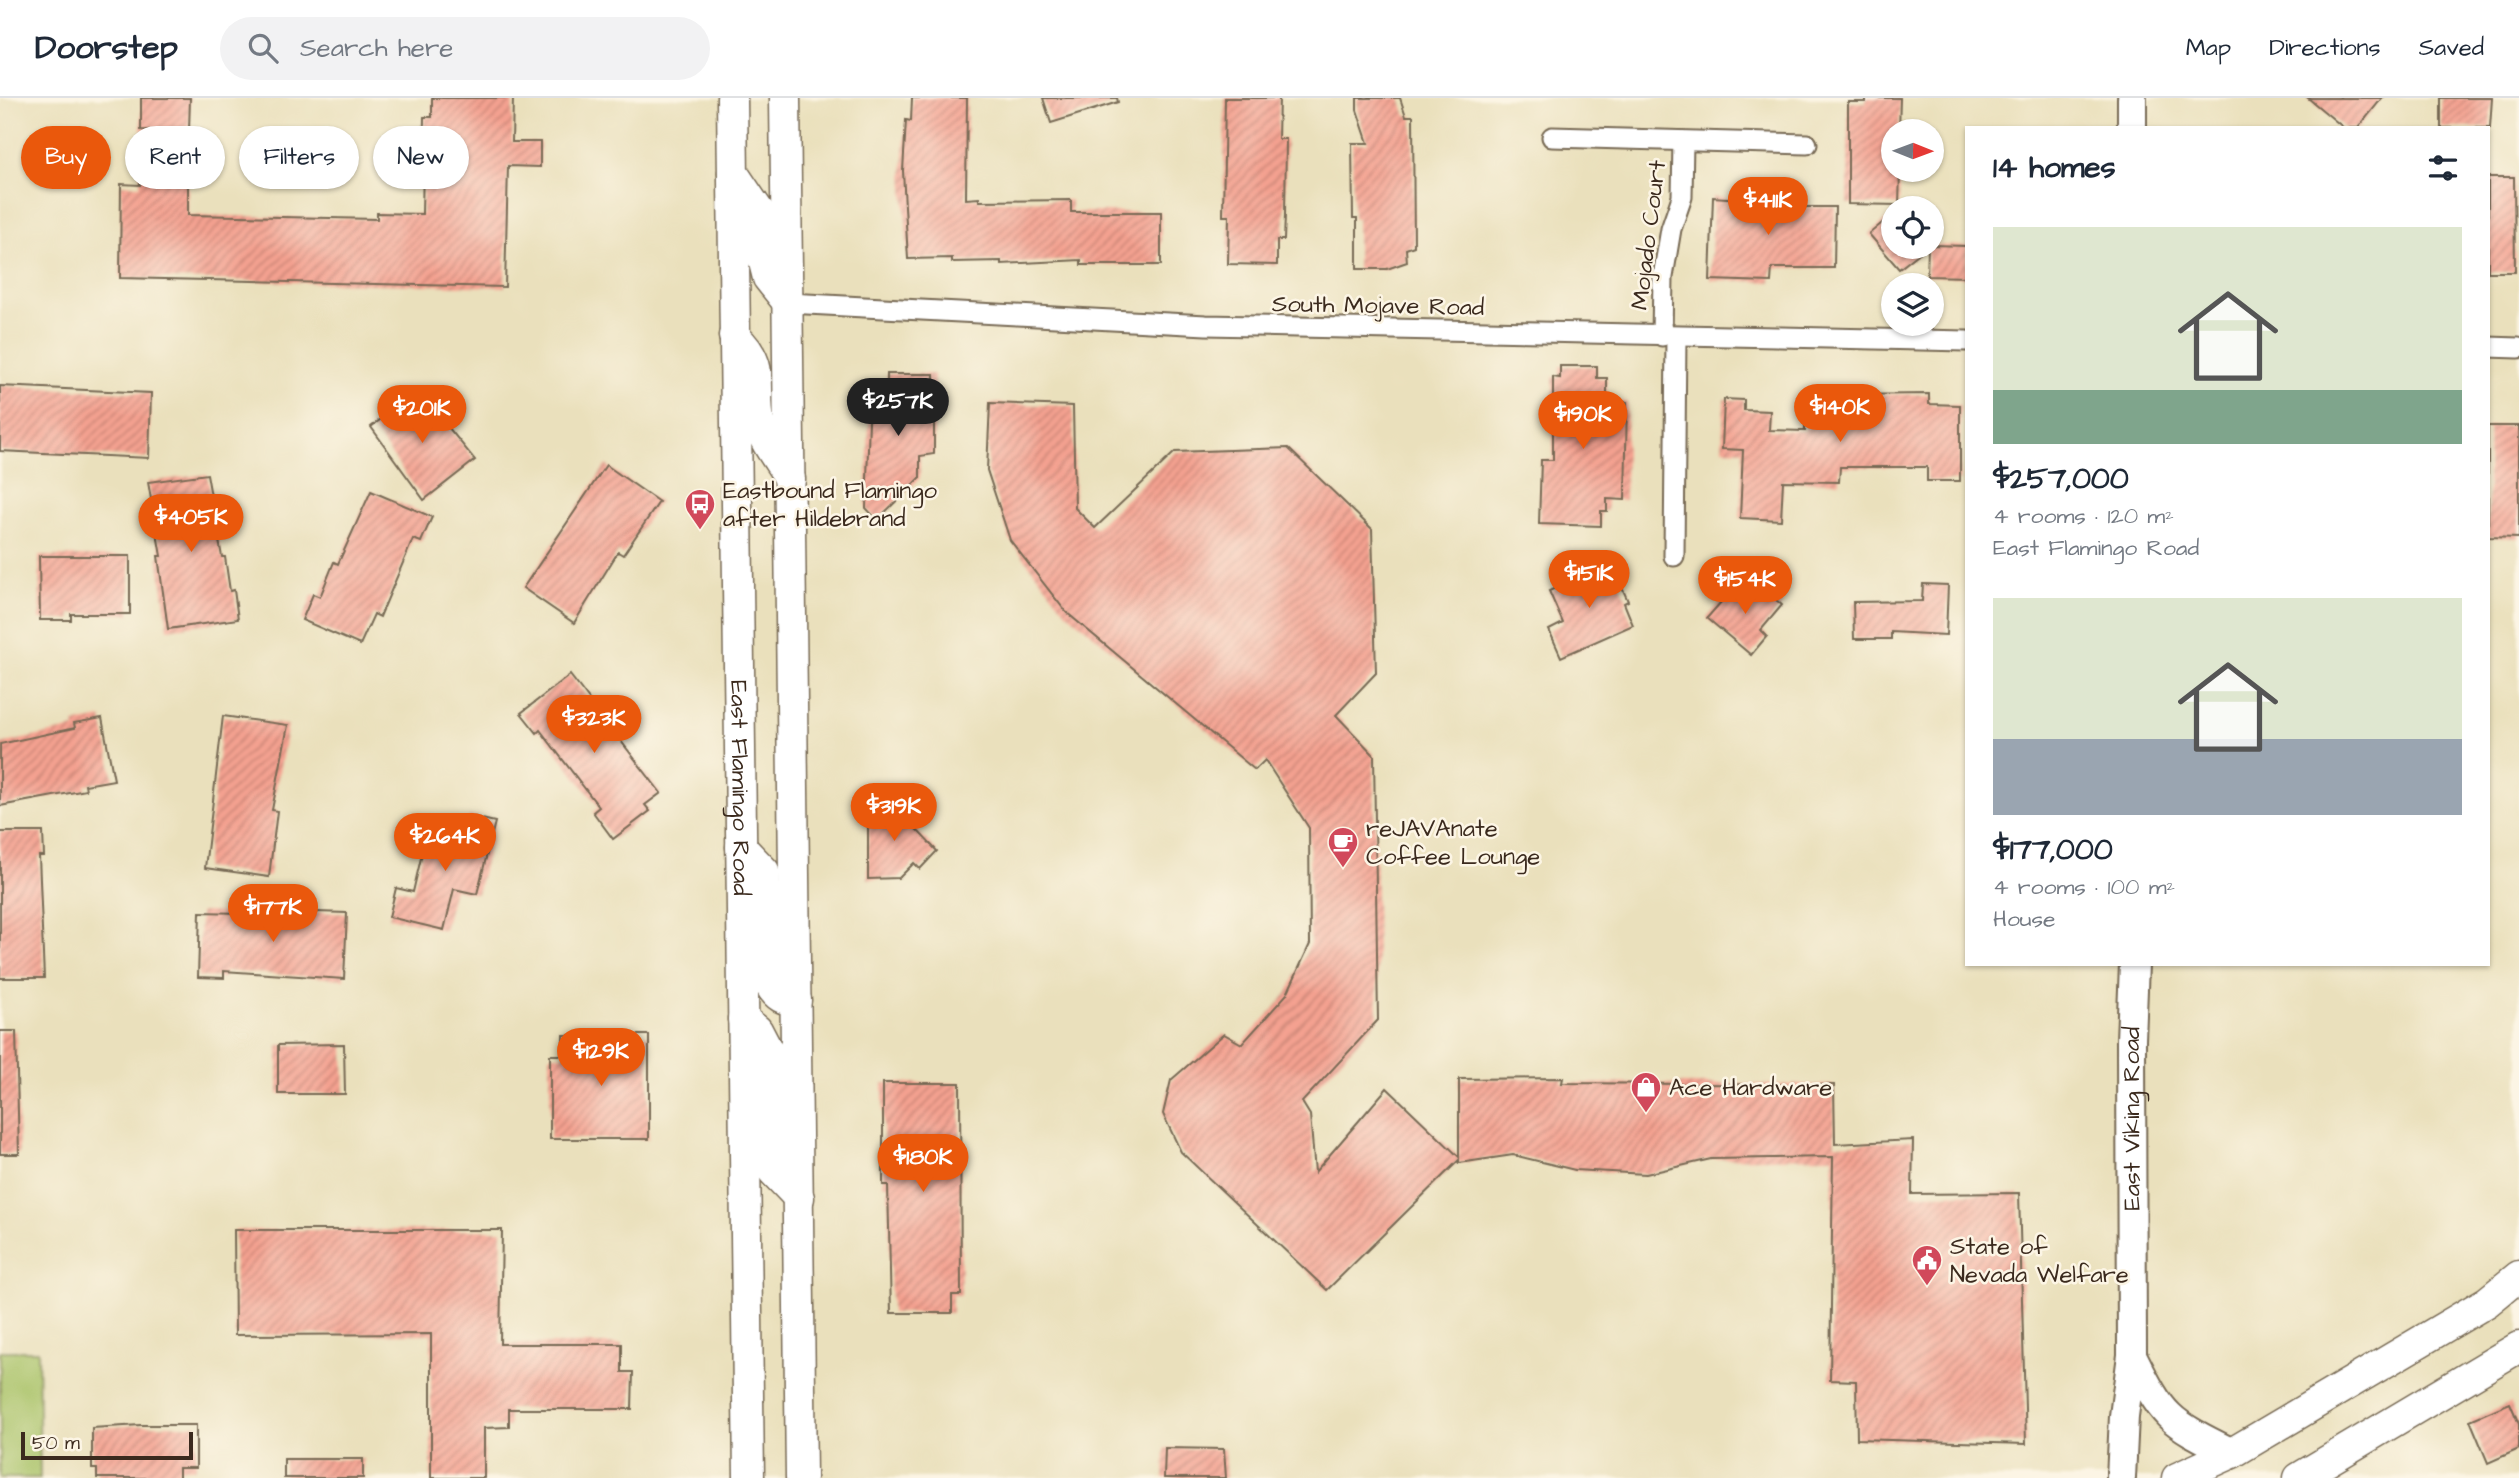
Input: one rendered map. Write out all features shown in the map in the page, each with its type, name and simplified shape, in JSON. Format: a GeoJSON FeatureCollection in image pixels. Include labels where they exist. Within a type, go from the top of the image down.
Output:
{"type":"FeatureCollection","features":[{"type":"Feature","properties":{"kind":"main road","name":"East Flamingo Road"},"geometry":{"type":"LineString","coordinates":[[732,98],[749,1478]]}},
{"type":"Feature","properties":{"kind":"main road","name":"East Flamingo Road"},"geometry":{"type":"LineString","coordinates":[[785,98],[801,1478]]}},
{"type":"Feature","properties":{"kind":"main road"},"geometry":{"type":"LineString","coordinates":[[733,173],[760,213],[762,254],[768,278],[788,303]]}},
{"type":"Feature","properties":{"kind":"main road"},"geometry":{"type":"LineString","coordinates":[[734,336],[754,359],[759,381],[760,427],[790,479]]}},
{"type":"Feature","properties":{"kind":"main road"},"geometry":{"type":"LineString","coordinates":[[741,847],[764,872],[770,985],[775,995],[784,1000],[796,1000]]}},
{"type":"Feature","properties":{"kind":"main road"},"geometry":{"type":"LineString","coordinates":[[743,1019],[757,1030],[769,1053],[773,1171],[799,1198]]}},
{"type":"Feature","properties":{"kind":"main road"},"geometry":{"type":"LineString","coordinates":[[2177,1478],[2217,1464],[2487,1302],[2519,1276]]}},
{"type":"Feature","properties":{"kind":"main road"},"geometry":{"type":"LineString","coordinates":[[2299,1478],[2519,1347]]}},
{"type":"Feature","properties":{"kind":"street"},"geometry":{"type":"LineString","coordinates":[[2132,98],[2132,126]]}},
{"type":"Feature","properties":{"kind":"street","name":"Mojado Court"},"geometry":{"type":"LineString","coordinates":[[1552,137],[1807,144]]}},
{"type":"Feature","properties":{"kind":"street","name":"Mojado Court"},"geometry":{"type":"LineString","coordinates":[[1675,556],[1669,336],[1663,277],[1671,229],[1682,197],[1683,141]]}},
{"type":"Feature","properties":{"kind":"street","name":"South Mojave Road"},"geometry":{"type":"LineString","coordinates":[[788,303],[1206,326],[1965,341]]}},
{"type":"Feature","properties":{"kind":"street"},"geometry":{"type":"LineString","coordinates":[[2490,348],[2519,348]]}},
{"type":"Feature","properties":{"kind":"street","name":"East Viking Road"},"geometry":{"type":"LineString","coordinates":[[2121,1478],[2124,1416],[2132,1355],[2130,1040],[2134,966]]}},
{"type":"Feature","properties":{"kind":"street","name":"East Viking Road"},"geometry":{"type":"LineString","coordinates":[[2132,1355],[2152,1396],[2170,1421],[2217,1464]]}},
{"type":"Feature","properties":{"kind":"green space"},"geometry":{"type":"Polygon","coordinates":[[[0,1351],[38,1351],[40,1478],[0,1478],[0,1351]]]}},
{"type":"Feature","properties":{"kind":"building"},"geometry":{"type":"Polygon","coordinates":[[[141,98],[190,98],[189,126],[141,126],[141,98]]]}},
{"type":"Feature","properties":{"kind":"building"},"geometry":{"type":"Polygon","coordinates":[[[432,98],[513,98],[512,142],[540,142],[540,167],[508,166],[505,287],[120,278],[121,184],[125,184],[125,189],[188,189],[188,215],[377,219],[377,213],[422,214],[423,189],[469,189],[469,126],[424,126],[424,117],[432,117],[432,98]]]}},
{"type":"Feature","properties":{"kind":"building"},"geometry":{"type":"Polygon","coordinates":[[[912,98],[967,98],[966,199],[1071,200],[1071,212],[1161,212],[1161,265],[1081,265],[1081,260],[1001,264],[1001,261],[952,262],[952,258],[908,259],[903,171],[906,120],[911,121],[912,98]]]}},
{"type":"Feature","properties":{"kind":"building"},"geometry":{"type":"Polygon","coordinates":[[[1043,98],[1117,98],[1118,102],[1051,123],[1043,98]]]}},
{"type":"Feature","properties":{"kind":"building"},"geometry":{"type":"Polygon","coordinates":[[[1225,98],[1279,98],[1278,139],[1286,139],[1284,240],[1277,240],[1277,265],[1228,264],[1229,216],[1223,216],[1225,98]]]}},
{"type":"Feature","properties":{"kind":"building"},"geometry":{"type":"Polygon","coordinates":[[[1357,98],[1400,98],[1406,116],[1413,116],[1414,246],[1406,249],[1407,262],[1387,269],[1357,269],[1352,143],[1368,143],[1357,110],[1357,98]]]}},
{"type":"Feature","properties":{"kind":"building"},"geometry":{"type":"Polygon","coordinates":[[[1866,98],[1900,98],[1899,119],[1881,119],[1881,182],[1900,182],[1899,196],[1881,196],[1881,205],[1848,204],[1848,102],[1866,102],[1866,98]]]}},
{"type":"Feature","properties":{"kind":"building"},"geometry":{"type":"Polygon","coordinates":[[[2308,98],[2382,98],[2360,126],[2342,126],[2308,98]]]}},
{"type":"Feature","properties":{"kind":"building"},"geometry":{"type":"Polygon","coordinates":[[[2441,98],[2492,98],[2490,128],[2441,126],[2441,98]]]}},
{"type":"Feature","properties":{"kind":"building"},"geometry":{"type":"Polygon","coordinates":[[[2490,177],[2514,177],[2515,272],[2490,272],[2490,177]]]}},
{"type":"Feature","properties":{"kind":"building"},"geometry":{"type":"Polygon","coordinates":[[[1742,189],[1775,190],[1774,207],[1835,207],[1834,268],[1772,268],[1771,282],[1710,280],[1713,197],[1741,199],[1742,189]]]}},
{"type":"Feature","properties":{"kind":"building"},"geometry":{"type":"Polygon","coordinates":[[[1881,224],[1881,248],[1869,234],[1881,224]]]}},
{"type":"Feature","properties":{"kind":"building"},"geometry":{"type":"Polygon","coordinates":[[[1944,245],[1965,246],[1965,277],[1927,273],[1928,259],[1944,259],[1944,245]]]}},
{"type":"Feature","properties":{"kind":"building"},"geometry":{"type":"Polygon","coordinates":[[[1890,259],[1912,259],[1899,269],[1890,259]]]}},
{"type":"Feature","properties":{"kind":"building"},"geometry":{"type":"Polygon","coordinates":[[[1560,366],[1597,366],[1597,378],[1607,378],[1607,402],[1627,402],[1625,500],[1607,499],[1607,511],[1601,511],[1601,526],[1539,524],[1541,460],[1553,460],[1553,377],[1560,378],[1560,366]]]}},
{"type":"Feature","properties":{"kind":"building"},"geometry":{"type":"Polygon","coordinates":[[[887,374],[934,374],[934,454],[920,456],[920,478],[877,520],[866,508],[870,391],[887,391],[887,374]]]}},
{"type":"Feature","properties":{"kind":"building"},"geometry":{"type":"Polygon","coordinates":[[[0,386],[151,393],[149,458],[0,451],[0,386]]]}},
{"type":"Feature","properties":{"kind":"building"},"geometry":{"type":"Polygon","coordinates":[[[418,390],[475,460],[424,500],[371,427],[418,390]]]}},
{"type":"Feature","properties":{"kind":"building"},"geometry":{"type":"Polygon","coordinates":[[[1929,394],[1929,404],[1960,405],[1960,481],[1927,481],[1927,467],[1840,467],[1839,482],[1783,481],[1781,520],[1740,518],[1743,450],[1722,449],[1724,399],[1744,400],[1744,410],[1770,411],[1769,430],[1805,431],[1805,406],[1838,406],[1838,395],[1929,394]]]}},
{"type":"Feature","properties":{"kind":"building","name":"reJAVAnate Coffee Lounge"},"geometry":{"type":"Polygon","coordinates":[[[990,403],[1073,406],[1075,508],[1095,528],[1175,452],[1288,448],[1372,529],[1376,673],[1336,715],[1374,755],[1378,1020],[1302,1102],[1310,1115],[1315,1172],[1387,1088],[1459,1157],[1459,1079],[1563,1078],[1562,1083],[1834,1085],[1835,1144],[1913,1140],[1912,1194],[2019,1193],[2026,1444],[1857,1439],[1856,1381],[1830,1380],[1833,1157],[1711,1159],[1646,1174],[1575,1170],[1513,1155],[1459,1163],[1459,1160],[1327,1290],[1181,1152],[1163,1114],[1171,1080],[1224,1034],[1242,1044],[1287,994],[1310,944],[1309,828],[1265,760],[1255,770],[1066,612],[1010,540],[987,470],[990,403]]]}},
{"type":"Feature","properties":{"kind":"building"},"geometry":{"type":"Polygon","coordinates":[[[2490,426],[2519,426],[2519,538],[2490,537],[2490,426]]]}},
{"type":"Feature","properties":{"kind":"building"},"geometry":{"type":"Polygon","coordinates":[[[606,465],[659,502],[623,555],[618,552],[574,623],[523,588],[606,465]]]}},
{"type":"Feature","properties":{"kind":"building"},"geometry":{"type":"Polygon","coordinates":[[[207,474],[222,557],[225,557],[230,591],[234,590],[238,619],[168,629],[158,556],[161,556],[148,482],[207,474]]]}},
{"type":"Feature","properties":{"kind":"building"},"geometry":{"type":"Polygon","coordinates":[[[371,491],[432,517],[421,542],[413,539],[380,617],[374,614],[360,645],[302,620],[313,594],[320,597],[334,562],[338,564],[371,491]]]}},
{"type":"Feature","properties":{"kind":"building"},"geometry":{"type":"Polygon","coordinates":[[[39,556],[130,556],[130,614],[71,614],[71,620],[40,620],[39,556]]]}},
{"type":"Feature","properties":{"kind":"building"},"geometry":{"type":"Polygon","coordinates":[[[1611,563],[1628,601],[1624,603],[1633,625],[1561,657],[1549,630],[1563,623],[1549,591],[1611,563]]]}},
{"type":"Feature","properties":{"kind":"building"},"geometry":{"type":"Polygon","coordinates":[[[1756,583],[1782,605],[1761,630],[1767,636],[1751,655],[1707,618],[1736,585],[1747,594],[1756,583]]]}},
{"type":"Feature","properties":{"kind":"building"},"geometry":{"type":"Polygon","coordinates":[[[1923,584],[1948,585],[1946,635],[1891,632],[1891,639],[1854,639],[1853,602],[1922,601],[1923,584]]]}},
{"type":"Feature","properties":{"kind":"building"},"geometry":{"type":"Polygon","coordinates":[[[570,675],[661,793],[645,805],[650,811],[613,839],[593,812],[599,807],[540,730],[537,733],[521,713],[570,675]]]}},
{"type":"Feature","properties":{"kind":"building"},"geometry":{"type":"Polygon","coordinates":[[[223,716],[288,725],[272,810],[277,811],[269,877],[205,868],[223,716]]]}},
{"type":"Feature","properties":{"kind":"building"},"geometry":{"type":"Polygon","coordinates":[[[102,718],[114,780],[85,785],[86,790],[0,806],[0,744],[75,728],[74,723],[102,718]]]}},
{"type":"Feature","properties":{"kind":"building"},"geometry":{"type":"Polygon","coordinates":[[[895,805],[906,812],[915,828],[937,851],[920,869],[914,863],[899,878],[868,879],[868,806],[895,805]]]}},
{"type":"Feature","properties":{"kind":"building"},"geometry":{"type":"Polygon","coordinates":[[[469,816],[495,822],[477,894],[454,889],[444,930],[389,917],[396,888],[413,892],[429,824],[465,833],[469,816]]]}},
{"type":"Feature","properties":{"kind":"building"},"geometry":{"type":"Polygon","coordinates":[[[0,832],[43,832],[44,856],[39,856],[44,978],[0,978],[0,832]]]}},
{"type":"Feature","properties":{"kind":"building"},"geometry":{"type":"Polygon","coordinates":[[[284,911],[347,913],[344,979],[224,971],[224,978],[198,977],[200,912],[284,914],[284,911]]]}},
{"type":"Feature","properties":{"kind":"building"},"geometry":{"type":"Polygon","coordinates":[[[0,1031],[16,1031],[19,1154],[0,1154],[0,1031]]]}},
{"type":"Feature","properties":{"kind":"building"},"geometry":{"type":"Polygon","coordinates":[[[563,1035],[649,1035],[649,1139],[550,1139],[550,1055],[563,1055],[563,1035]]]}},
{"type":"Feature","properties":{"kind":"building"},"geometry":{"type":"Polygon","coordinates":[[[344,1044],[345,1094],[278,1094],[278,1045],[344,1044]]]}},
{"type":"Feature","properties":{"kind":"building"},"geometry":{"type":"Polygon","coordinates":[[[883,1083],[960,1083],[961,1295],[952,1295],[952,1313],[891,1313],[888,1185],[883,1185],[883,1083]]]}},
{"type":"Feature","properties":{"kind":"building"},"geometry":{"type":"Polygon","coordinates":[[[234,1230],[502,1230],[500,1344],[622,1344],[622,1372],[633,1372],[632,1409],[509,1409],[509,1427],[484,1428],[484,1478],[431,1478],[431,1334],[235,1335],[234,1230]]]}},
{"type":"Feature","properties":{"kind":"building"},"geometry":{"type":"Polygon","coordinates":[[[2510,1403],[2519,1424],[2519,1449],[2488,1463],[2470,1420],[2510,1403]]]}},
{"type":"Feature","properties":{"kind":"building"},"geometry":{"type":"Polygon","coordinates":[[[196,1425],[196,1468],[179,1468],[179,1478],[97,1478],[97,1469],[92,1469],[92,1428],[196,1425]]]}},
{"type":"Feature","properties":{"kind":"building"},"geometry":{"type":"Polygon","coordinates":[[[1165,1448],[1224,1449],[1226,1478],[1164,1478],[1165,1448]]]}},
{"type":"Feature","properties":{"kind":"building"},"geometry":{"type":"Polygon","coordinates":[[[284,1459],[363,1459],[363,1478],[284,1478],[284,1459]]]}},
{"type":"Feature","properties":{"kind":"place","name":"Eastbound Flamingo after Hildebrand"},"geometry":{"type":"Point","coordinates":[700,531]}},
{"type":"Feature","properties":{"kind":"place","name":"reJAVAnate Coffee Lounge"},"geometry":{"type":"Point","coordinates":[1343,869]}},
{"type":"Feature","properties":{"kind":"place","name":"Ace Hardware"},"geometry":{"type":"Point","coordinates":[1646,1114]}},
{"type":"Feature","properties":{"kind":"place","name":"State of Nevada Welfare"},"geometry":{"type":"Point","coordinates":[1927,1287]}}]}
